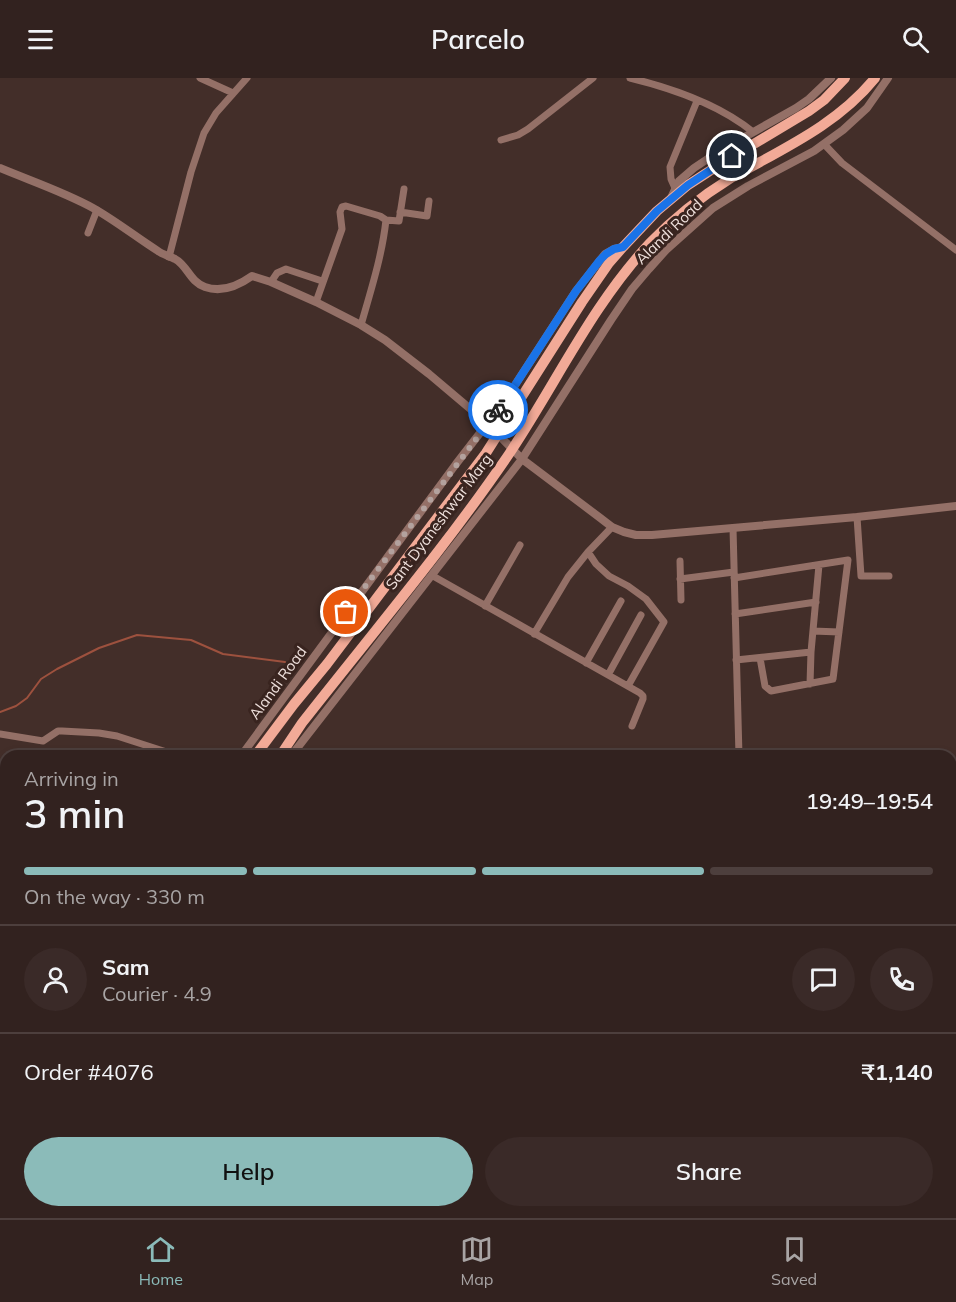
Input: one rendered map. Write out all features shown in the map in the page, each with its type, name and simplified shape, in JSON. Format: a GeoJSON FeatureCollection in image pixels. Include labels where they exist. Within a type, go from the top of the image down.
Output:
{"type":"FeatureCollection","features":[{"type":"Feature","properties":{"kind":"main road","name":"Sant Dyaneshwar Marg"},"geometry":{"type":"LineString","coordinates":[[260,750],[486,453],[582,302],[623,247],[673,193],[817,106],[845,78]]}},
{"type":"Feature","properties":{"kind":"main road","name":"Sant Dyaneshwar Marg"},"geometry":{"type":"LineString","coordinates":[[284,750],[309,714],[478,500],[610,292],[635,260],[661,232],[688,209],[729,180],[824,124],[850,104],[875,78]]}},
{"type":"Feature","properties":{"kind":"street"},"geometry":{"type":"LineString","coordinates":[[200,78],[233,93]]}},
{"type":"Feature","properties":{"kind":"street"},"geometry":{"type":"LineString","coordinates":[[169,257],[191,172],[204,133],[216,113],[247,78]]}},
{"type":"Feature","properties":{"kind":"street"},"geometry":{"type":"LineString","coordinates":[[501,140],[528,129],[593,78]]}},
{"type":"Feature","properties":{"kind":"street"},"geometry":{"type":"LineString","coordinates":[[630,78],[697,101],[732,117],[753,132]]}},
{"type":"Feature","properties":{"kind":"street","name":"Alandi Road"},"geometry":{"type":"LineString","coordinates":[[673,193],[679,181],[694,168],[796,108],[831,78]]}},
{"type":"Feature","properties":{"kind":"street","name":"Alandi Road"},"geometry":{"type":"LineString","coordinates":[[296,750],[522,459],[616,312],[632,289],[666,250],[712,208],[824,144],[843,130],[861,114],[888,78]]}},
{"type":"Feature","properties":{"kind":"street"},"geometry":{"type":"LineString","coordinates":[[673,193],[670,167],[697,101]]}},
{"type":"Feature","properties":{"kind":"street"},"geometry":{"type":"LineString","coordinates":[[824,144],[842,163],[956,250]]}},
{"type":"Feature","properties":{"kind":"street"},"geometry":{"type":"LineString","coordinates":[[0,168],[68,195],[110,217],[158,251],[176,259],[197,283],[220,289],[235,286],[252,276],[272,282],[360,325],[385,340],[429,374],[487,423],[522,459],[612,527],[624,532],[652,535],[956,506]]}},
{"type":"Feature","properties":{"kind":"street"},"geometry":{"type":"LineString","coordinates":[[316,302],[342,229],[340,212],[342,207],[346,206],[380,216],[386,220],[399,221],[404,189]]}},
{"type":"Feature","properties":{"kind":"street"},"geometry":{"type":"LineString","coordinates":[[400,212],[427,216],[429,201]]}},
{"type":"Feature","properties":{"kind":"street"},"geometry":{"type":"LineString","coordinates":[[88,233],[97,210]]}},
{"type":"Feature","properties":{"kind":"street"},"geometry":{"type":"LineString","coordinates":[[360,325],[380,261],[386,220]]}},
{"type":"Feature","properties":{"kind":"street","name":"Alandi Road"},"geometry":{"type":"LineString","coordinates":[[245,750],[504,402],[543,340],[594,267],[606,254],[623,247]]}},
{"type":"Feature","properties":{"kind":"street"},"geometry":{"type":"LineString","coordinates":[[272,282],[277,273],[286,269],[322,281]]}},
{"type":"Feature","properties":{"kind":"street"},"geometry":{"type":"LineString","coordinates":[[857,517],[861,576],[889,576]]}},
{"type":"Feature","properties":{"kind":"street"},"geometry":{"type":"LineString","coordinates":[[534,634],[568,577],[612,527]]}},
{"type":"Feature","properties":{"kind":"street"},"geometry":{"type":"LineString","coordinates":[[733,528],[740,750]]}},
{"type":"Feature","properties":{"kind":"street"},"geometry":{"type":"LineString","coordinates":[[485,606],[520,545]]}},
{"type":"Feature","properties":{"kind":"street"},"geometry":{"type":"LineString","coordinates":[[588,552],[596,564],[609,576],[646,599],[664,622],[628,686]]}},
{"type":"Feature","properties":{"kind":"street"},"geometry":{"type":"LineString","coordinates":[[680,579],[734,575],[848,560],[833,679],[771,691],[765,686],[760,658]]}},
{"type":"Feature","properties":{"kind":"street"},"geometry":{"type":"LineString","coordinates":[[680,561],[681,600]]}},
{"type":"Feature","properties":{"kind":"street"},"geometry":{"type":"LineString","coordinates":[[810,684],[819,565]]}},
{"type":"Feature","properties":{"kind":"street"},"geometry":{"type":"LineString","coordinates":[[432,576],[640,693],[644,699],[632,726]]}},
{"type":"Feature","properties":{"kind":"street"},"geometry":{"type":"LineString","coordinates":[[586,663],[621,601]]}},
{"type":"Feature","properties":{"kind":"street"},"geometry":{"type":"LineString","coordinates":[[735,614],[816,602]]}},
{"type":"Feature","properties":{"kind":"street"},"geometry":{"type":"LineString","coordinates":[[608,675],[641,615]]}},
{"type":"Feature","properties":{"kind":"street"},"geometry":{"type":"LineString","coordinates":[[813,631],[839,632]]}},
{"type":"Feature","properties":{"kind":"street"},"geometry":{"type":"LineString","coordinates":[[736,660],[811,652]]}},
{"type":"Feature","properties":{"kind":"street"},"geometry":{"type":"LineString","coordinates":[[0,734],[43,741],[58,731],[99,733],[117,736],[160,750]]}},
{"type":"Feature","properties":{"kind":"waterway"},"geometry":{"type":"LineString","coordinates":[[0,712],[16,706],[27,698],[41,679],[57,669],[99,648],[137,635],[191,640],[223,654],[285,662]]}},
{"type":"Feature","properties":{"kind":"way so far"},"geometry":{"type":"LineString","coordinates":[[346,612],[498,410]]}},
{"type":"Feature","properties":{"kind":"route"},"geometry":{"type":"LineString","coordinates":[[498,410],[576,291],[600,260],[614,249],[623,247],[671,198],[732,156]]}}]}
